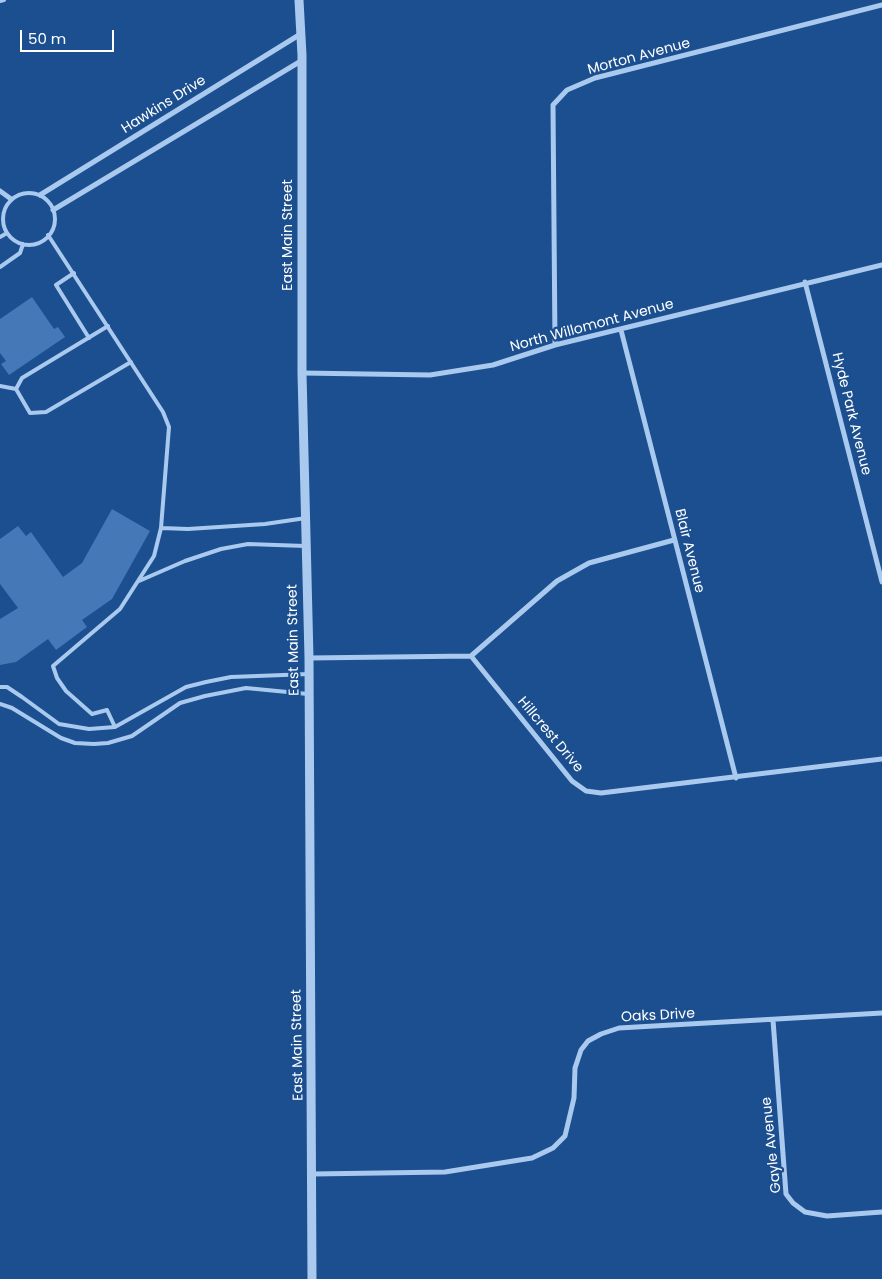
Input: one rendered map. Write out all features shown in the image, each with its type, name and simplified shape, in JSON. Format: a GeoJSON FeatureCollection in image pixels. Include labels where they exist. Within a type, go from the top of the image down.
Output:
{"type":"FeatureCollection","features":[{"type":"Feature","properties":{"kind":"street","name":"East Main Street"},"geometry":{"type":"LineString","coordinates":[[299,0],[301,61],[302,373],[309,658],[312,1279]]}},
{"type":"Feature","properties":{"kind":"street","name":"Morton Avenue"},"geometry":{"type":"LineString","coordinates":[[555,345],[553,105],[567,90],[595,78],[882,5]]}},
{"type":"Feature","properties":{"kind":"street","name":"Hawkins Drive"},"geometry":{"type":"LineString","coordinates":[[40,195],[299,35]]}},
{"type":"Feature","properties":{"kind":"street"},"geometry":{"type":"LineString","coordinates":[[53,210],[301,61]]}},
{"type":"Feature","properties":{"kind":"street"},"geometry":{"type":"LineString","coordinates":[[0,191],[11,199]]}},
{"type":"Feature","properties":{"kind":"street","name":"North Willomont Avenue"},"geometry":{"type":"LineString","coordinates":[[302,373],[430,375],[493,365],[555,345],[882,264]]}},
{"type":"Feature","properties":{"kind":"street","name":"Hyde Park Avenue"},"geometry":{"type":"LineString","coordinates":[[805,282],[882,582]]}},
{"type":"Feature","properties":{"kind":"street","name":"Blair Avenue"},"geometry":{"type":"LineString","coordinates":[[621,330],[736,778]]}},
{"type":"Feature","properties":{"kind":"street"},"geometry":{"type":"LineString","coordinates":[[309,658],[471,656],[565,577],[589,563],[674,540]]}},
{"type":"Feature","properties":{"kind":"street","name":"Hillcrest Drive"},"geometry":{"type":"LineString","coordinates":[[471,656],[572,781],[586,791],[601,793],[882,759]]}},
{"type":"Feature","properties":{"kind":"street","name":"Oaks Drive"},"geometry":{"type":"LineString","coordinates":[[312,1174],[444,1172],[532,1158],[553,1148],[565,1136],[574,1098],[575,1068],[581,1050],[588,1041],[600,1034],[619,1028],[882,1013]]}},
{"type":"Feature","properties":{"kind":"street","name":"Gayle Avenue"},"geometry":{"type":"LineString","coordinates":[[773,1020],[786,1194],[793,1203],[805,1212],[827,1216],[882,1212]]}},
{"type":"Feature","properties":{"kind":"lane"},"geometry":{"type":"LineString","coordinates":[[0,1],[4,0]]}},
{"type":"Feature","properties":{"kind":"lane","name":"Hawkins Drive"},"geometry":{"type":"LineString","coordinates":[[11,199],[25,193],[40,195]]}},
{"type":"Feature","properties":{"kind":"lane"},"geometry":{"type":"LineString","coordinates":[[11,199],[6,205],[2,219],[7,233],[12,239],[23,244],[35,244],[48,235],[54,223],[53,210],[50,204],[40,195]]}},
{"type":"Feature","properties":{"kind":"lane"},"geometry":{"type":"LineString","coordinates":[[0,237],[7,233]]}},
{"type":"Feature","properties":{"kind":"lane"},"geometry":{"type":"LineString","coordinates":[[48,235],[163,412],[169,427],[161,528],[154,556],[120,609],[53,666],[57,678],[66,691],[92,714],[107,710],[115,727]]}},
{"type":"Feature","properties":{"kind":"lane"},"geometry":{"type":"LineString","coordinates":[[0,267],[20,253],[23,244]]}},
{"type":"Feature","properties":{"kind":"lane"},"geometry":{"type":"LineString","coordinates":[[74,273],[56,286],[89,338]]}},
{"type":"Feature","properties":{"kind":"lane"},"geometry":{"type":"LineString","coordinates":[[16,389],[22,378],[108,326]]}},
{"type":"Feature","properties":{"kind":"lane"},"geometry":{"type":"LineString","coordinates":[[0,386],[16,389],[30,413],[46,412],[131,362]]}},
{"type":"Feature","properties":{"kind":"lane"},"geometry":{"type":"LineString","coordinates":[[161,528],[188,529],[265,524],[306,518]]}},
{"type":"Feature","properties":{"kind":"lane"},"geometry":{"type":"LineString","coordinates":[[139,581],[185,561],[221,549],[248,544],[306,546]]}},
{"type":"Feature","properties":{"kind":"lane"},"geometry":{"type":"LineString","coordinates":[[0,688],[6,688],[22,697],[59,724],[89,729],[115,727],[186,688],[206,682],[231,677],[309,674]]}},
{"type":"Feature","properties":{"kind":"lane"},"geometry":{"type":"LineString","coordinates":[[0,704],[12,708],[61,738],[75,743],[94,744],[108,743],[132,736],[180,704],[205,696],[246,688],[308,694]]}},
{"type":"Feature","properties":{"kind":"building"},"geometry":{"type":"Polygon","coordinates":[[[32,297],[54,329],[58,327],[65,337],[9,375],[1,364],[6,361],[0,353],[0,319],[32,297]]]}},
{"type":"Feature","properties":{"kind":"building"},"geometry":{"type":"Polygon","coordinates":[[[112,509],[150,531],[112,599],[82,620],[87,627],[56,650],[48,639],[16,662],[0,665],[0,619],[18,608],[0,584],[0,539],[18,526],[26,536],[31,532],[63,577],[82,563],[112,509]]]}}]}
